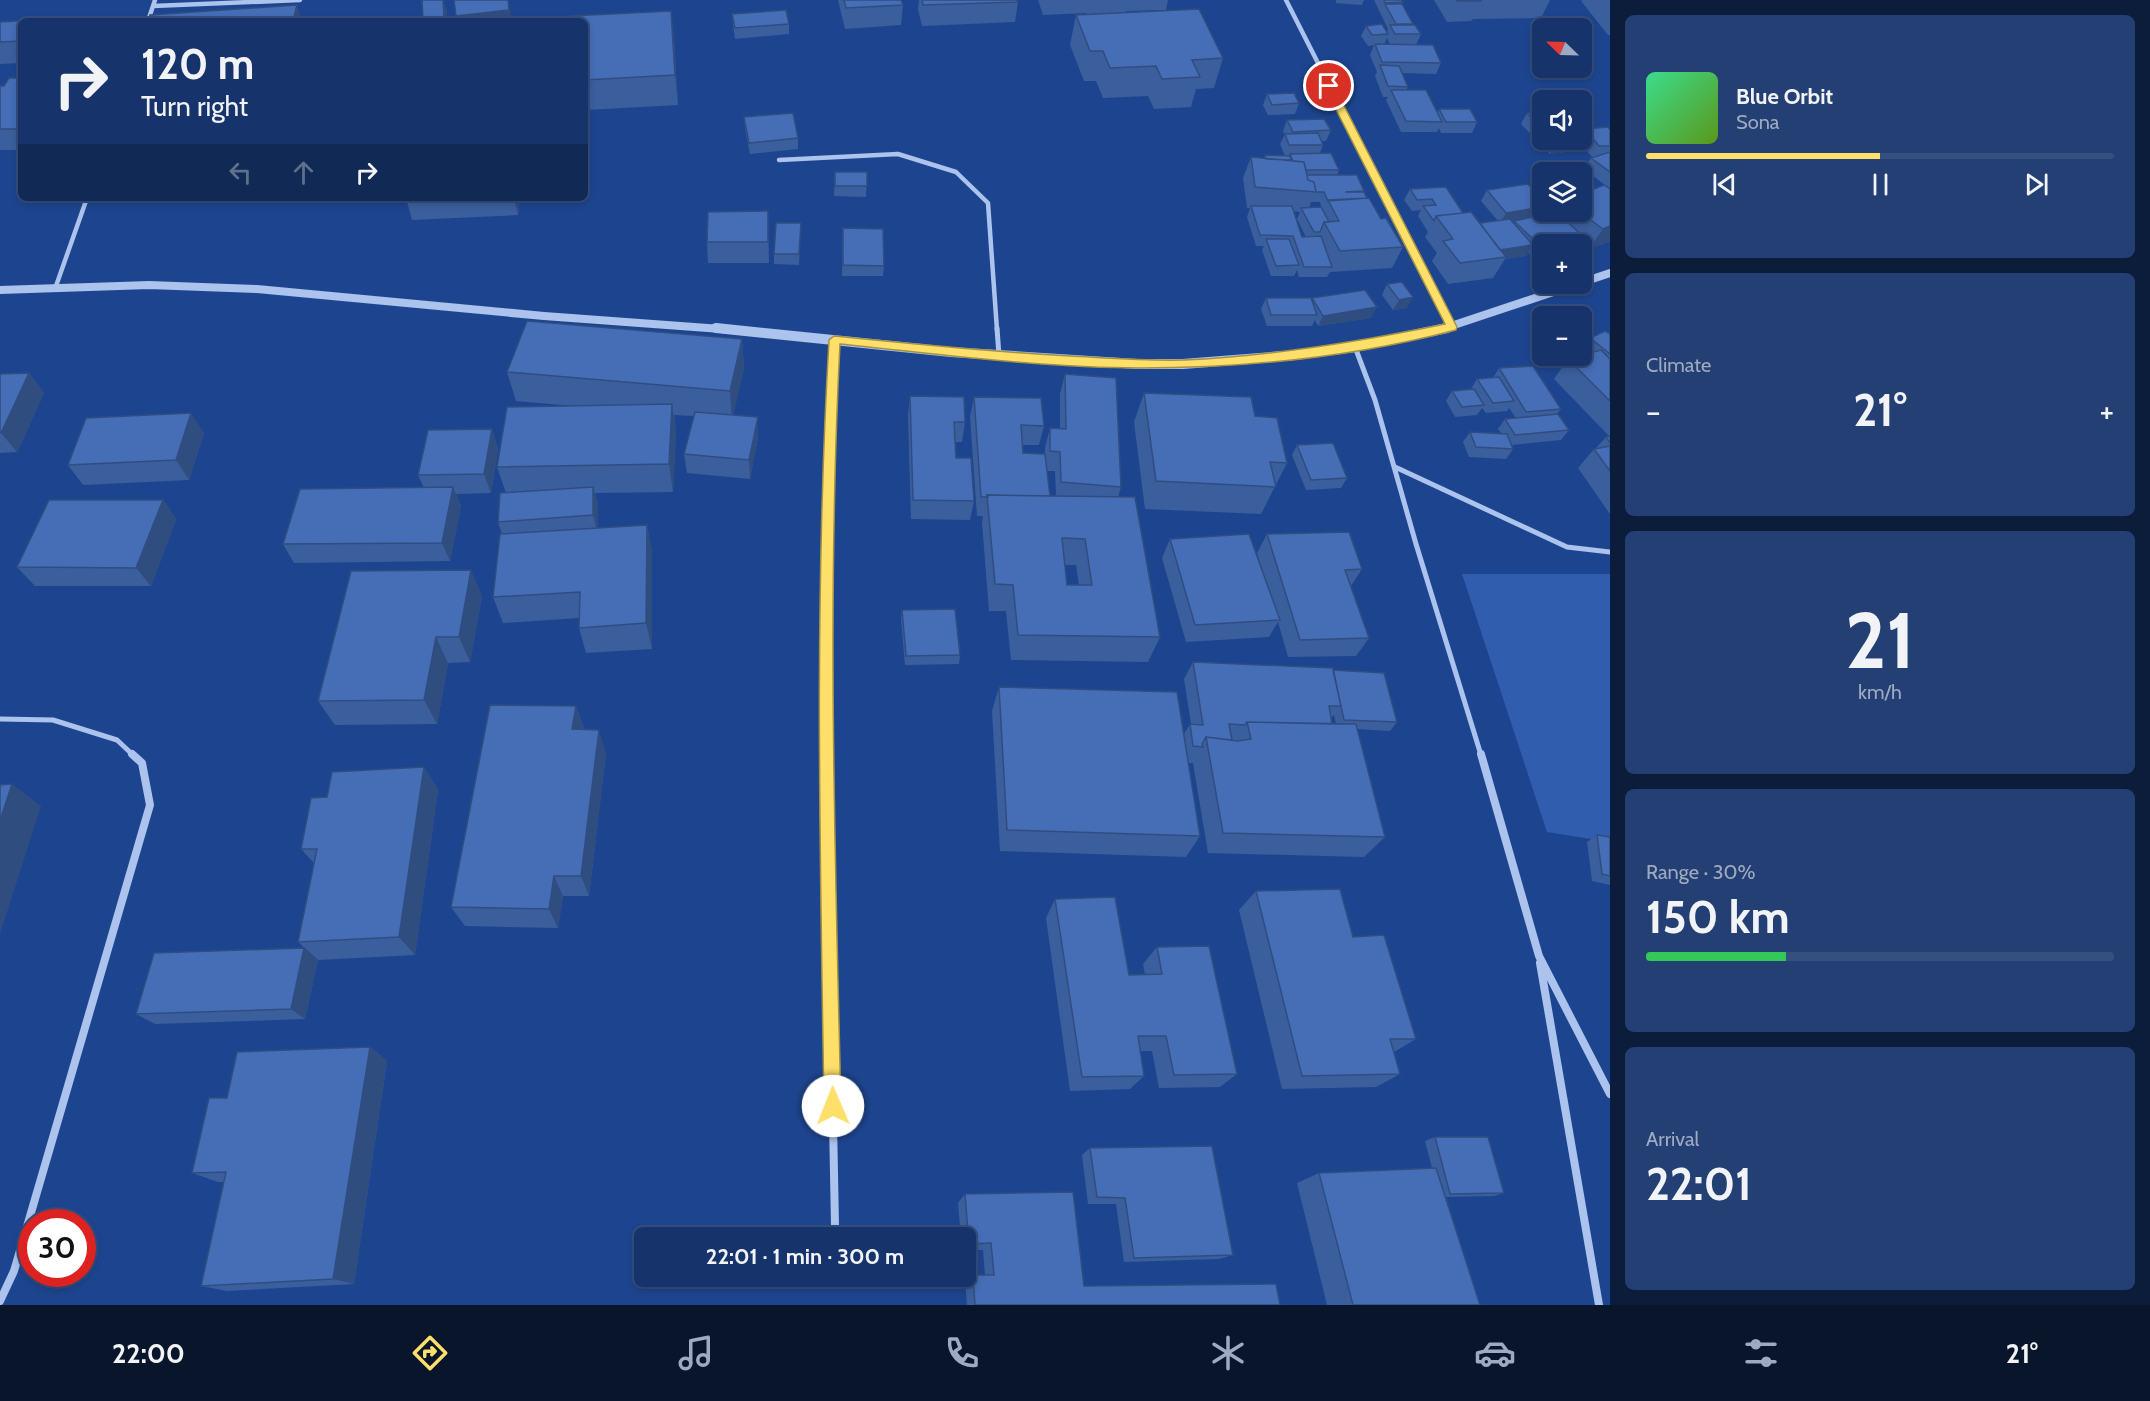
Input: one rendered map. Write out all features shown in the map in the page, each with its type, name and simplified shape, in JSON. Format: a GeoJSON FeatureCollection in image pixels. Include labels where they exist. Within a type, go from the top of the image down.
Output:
{"type":"FeatureCollection","features":[{"type":"Feature","properties":{"kind":"street"},"geometry":{"type":"LineString","coordinates":[[149,18],[154,0]]}},
{"type":"Feature","properties":{"kind":"street"},"geometry":{"type":"LineString","coordinates":[[153,6],[300,0]]}},
{"type":"Feature","properties":{"kind":"street"},"geometry":{"type":"LineString","coordinates":[[1286,0],[1452,327]]}},
{"type":"Feature","properties":{"kind":"street"},"geometry":{"type":"LineString","coordinates":[[779,160],[898,154],[956,172],[988,203],[999,356]]}},
{"type":"Feature","properties":{"kind":"street"},"geometry":{"type":"LineString","coordinates":[[56,286],[86,201]]}},
{"type":"Feature","properties":{"kind":"street"},"geometry":{"type":"LineString","coordinates":[[0,290],[56,286],[149,285],[257,289],[544,316],[729,329],[999,356],[1137,364],[1192,363],[1296,355],[1356,346],[1452,327],[1610,273]]}},
{"type":"Feature","properties":{"kind":"street"},"geometry":{"type":"LineString","coordinates":[[834,340],[828,463],[826,747],[835,1226]]}},
{"type":"Feature","properties":{"kind":"street"},"geometry":{"type":"LineString","coordinates":[[1356,346],[1375,400],[1416,544],[1479,743],[1539,956],[1599,1305]]}},
{"type":"Feature","properties":{"kind":"street"},"geometry":{"type":"LineString","coordinates":[[1395,467],[1567,546],[1588,551],[1610,552]]}},
{"type":"Feature","properties":{"kind":"street"},"geometry":{"type":"LineString","coordinates":[[0,719],[53,720],[117,740],[142,764],[150,805],[14,1271],[0,1301]]}},
{"type":"Feature","properties":{"kind":"street"},"geometry":{"type":"LineString","coordinates":[[1539,956],[1610,1094]]}},
{"type":"Feature","properties":{"kind":"shaded area"},"geometry":{"type":"Polygon","coordinates":[[[1462,574],[1610,574],[1610,842],[1547,832],[1462,574]]]}},
{"type":"Feature","properties":{"kind":"building"},"geometry":{"type":"Polygon","coordinates":[[[422,0],[443,0],[444,17],[423,18],[422,0]]]}},
{"type":"Feature","properties":{"kind":"building"},"geometry":{"type":"Polygon","coordinates":[[[454,0],[508,0],[509,10],[456,16],[454,0]]]}},
{"type":"Feature","properties":{"kind":"building"},"geometry":{"type":"Polygon","coordinates":[[[844,0],[901,0],[903,5],[846,8],[844,0]]]}},
{"type":"Feature","properties":{"kind":"building"},"geometry":{"type":"Polygon","coordinates":[[[922,0],[1017,0],[1018,2],[923,5],[922,0]]]}},
{"type":"Feature","properties":{"kind":"building"},"geometry":{"type":"Polygon","coordinates":[[[1384,0],[1401,0],[1403,2],[1385,3],[1384,0]]]}},
{"type":"Feature","properties":{"kind":"building"},"geometry":{"type":"Polygon","coordinates":[[[1481,0],[1481,1],[1457,1],[1481,0]]]}},
{"type":"Feature","properties":{"kind":"building"},"geometry":{"type":"Polygon","coordinates":[[[1385,4],[1402,4],[1413,24],[1396,24],[1385,4]]]}},
{"type":"Feature","properties":{"kind":"building"},"geometry":{"type":"Polygon","coordinates":[[[297,5],[294,18],[149,18],[150,15],[297,5]]]}},
{"type":"Feature","properties":{"kind":"building"},"geometry":{"type":"Polygon","coordinates":[[[1199,9],[1223,58],[1192,60],[1200,77],[1162,79],[1156,66],[1110,68],[1103,51],[1090,51],[1076,15],[1199,9]]]}},
{"type":"Feature","properties":{"kind":"building"},"geometry":{"type":"Polygon","coordinates":[[[786,10],[789,24],[735,28],[732,14],[786,10]]]}},
{"type":"Feature","properties":{"kind":"building"},"geometry":{"type":"Polygon","coordinates":[[[671,11],[675,75],[588,80],[588,18],[570,18],[570,16],[671,11]]]}},
{"type":"Feature","properties":{"kind":"building"},"geometry":{"type":"Polygon","coordinates":[[[18,21],[18,41],[0,42],[0,22],[18,21]]]}},
{"type":"Feature","properties":{"kind":"building"},"geometry":{"type":"Polygon","coordinates":[[[1382,24],[1388,34],[1372,35],[1366,26],[1382,24]]]}},
{"type":"Feature","properties":{"kind":"building"},"geometry":{"type":"Polygon","coordinates":[[[1390,25],[1415,25],[1421,34],[1395,34],[1390,25]]]}},
{"type":"Feature","properties":{"kind":"building"},"geometry":{"type":"Polygon","coordinates":[[[1375,44],[1433,45],[1441,63],[1382,62],[1375,44]]]}},
{"type":"Feature","properties":{"kind":"building"},"geometry":{"type":"Polygon","coordinates":[[[1380,65],[1399,66],[1408,87],[1388,86],[1380,65]]]}},
{"type":"Feature","properties":{"kind":"building"},"geometry":{"type":"Polygon","coordinates":[[[9,78],[18,78],[18,129],[0,129],[0,86],[4,86],[9,78]]]}},
{"type":"Feature","properties":{"kind":"building"},"geometry":{"type":"Polygon","coordinates":[[[1391,90],[1426,90],[1442,122],[1406,121],[1391,90]]]}},
{"type":"Feature","properties":{"kind":"building"},"geometry":{"type":"Polygon","coordinates":[[[1294,93],[1299,103],[1272,105],[1267,94],[1294,93]]]}},
{"type":"Feature","properties":{"kind":"building"},"geometry":{"type":"Polygon","coordinates":[[[1439,109],[1470,109],[1477,122],[1446,122],[1439,109]]]}},
{"type":"Feature","properties":{"kind":"building"},"geometry":{"type":"Polygon","coordinates":[[[793,113],[798,138],[749,143],[744,117],[793,113]]]}},
{"type":"Feature","properties":{"kind":"building"},"geometry":{"type":"Polygon","coordinates":[[[1324,119],[1331,130],[1293,132],[1287,120],[1324,119]]]}},
{"type":"Feature","properties":{"kind":"building"},"geometry":{"type":"Polygon","coordinates":[[[1608,127],[1610,146],[1599,146],[1592,138],[1592,128],[1608,127]]]}},
{"type":"Feature","properties":{"kind":"building"},"geometry":{"type":"Polygon","coordinates":[[[1318,133],[1323,145],[1289,145],[1285,134],[1318,133]]]}},
{"type":"Feature","properties":{"kind":"building"},"geometry":{"type":"Polygon","coordinates":[[[1610,152],[1610,172],[1591,158],[1610,152]]]}},
{"type":"Feature","properties":{"kind":"building"},"geometry":{"type":"Polygon","coordinates":[[[1331,153],[1339,170],[1306,170],[1304,162],[1293,161],[1290,154],[1331,153]]]}},
{"type":"Feature","properties":{"kind":"building"},"geometry":{"type":"Polygon","coordinates":[[[1265,155],[1290,156],[1291,160],[1266,159],[1265,155]]]}},
{"type":"Feature","properties":{"kind":"building"},"geometry":{"type":"Polygon","coordinates":[[[1251,157],[1304,162],[1308,180],[1314,182],[1316,192],[1255,187],[1251,157]]]}},
{"type":"Feature","properties":{"kind":"building"},"geometry":{"type":"Polygon","coordinates":[[[835,172],[867,172],[867,186],[835,186],[835,172]]]}},
{"type":"Feature","properties":{"kind":"building"},"geometry":{"type":"Polygon","coordinates":[[[1307,175],[1357,175],[1364,191],[1345,192],[1364,192],[1367,198],[1328,201],[1324,192],[1316,192],[1314,182],[1308,180],[1307,175]]]}},
{"type":"Feature","properties":{"kind":"building"},"geometry":{"type":"Polygon","coordinates":[[[1528,184],[1532,189],[1532,209],[1506,213],[1487,190],[1528,184]]]}},
{"type":"Feature","properties":{"kind":"building"},"geometry":{"type":"Polygon","coordinates":[[[1604,185],[1610,189],[1610,226],[1603,229],[1592,221],[1592,190],[1604,185]]]}},
{"type":"Feature","properties":{"kind":"building"},"geometry":{"type":"Polygon","coordinates":[[[1446,187],[1463,213],[1436,216],[1434,221],[1423,206],[1436,205],[1432,199],[1417,200],[1410,189],[1446,187]]]}},
{"type":"Feature","properties":{"kind":"building"},"geometry":{"type":"Polygon","coordinates":[[[1369,198],[1381,219],[1386,218],[1403,247],[1340,251],[1324,222],[1339,221],[1328,200],[1369,198]]]}},
{"type":"Feature","properties":{"kind":"building"},"geometry":{"type":"Polygon","coordinates":[[[1251,206],[1292,206],[1302,237],[1321,236],[1332,267],[1304,267],[1293,236],[1260,235],[1251,206]]]}},
{"type":"Feature","properties":{"kind":"building"},"geometry":{"type":"Polygon","coordinates":[[[1321,207],[1329,222],[1324,222],[1320,232],[1314,232],[1301,208],[1321,207]]]}},
{"type":"Feature","properties":{"kind":"building"},"geometry":{"type":"Polygon","coordinates":[[[768,211],[768,242],[707,242],[708,212],[768,211]]]}},
{"type":"Feature","properties":{"kind":"building"},"geometry":{"type":"Polygon","coordinates":[[[1471,212],[1506,257],[1460,263],[1443,241],[1453,239],[1436,216],[1471,212]]]}},
{"type":"Feature","properties":{"kind":"building"},"geometry":{"type":"Polygon","coordinates":[[[1532,217],[1532,222],[1567,222],[1581,234],[1532,234],[1532,238],[1514,221],[1532,217]]]}},
{"type":"Feature","properties":{"kind":"building"},"geometry":{"type":"Polygon","coordinates":[[[1510,219],[1532,245],[1500,250],[1480,223],[1510,219]]]}},
{"type":"Feature","properties":{"kind":"building"},"geometry":{"type":"Polygon","coordinates":[[[776,223],[801,223],[799,254],[774,254],[776,223]]]}},
{"type":"Feature","properties":{"kind":"building"},"geometry":{"type":"Polygon","coordinates":[[[843,228],[883,229],[884,266],[843,265],[843,228]]]}},
{"type":"Feature","properties":{"kind":"building"},"geometry":{"type":"Polygon","coordinates":[[[1266,239],[1289,239],[1299,265],[1276,266],[1266,239]]]}},
{"type":"Feature","properties":{"kind":"building"},"geometry":{"type":"Polygon","coordinates":[[[1402,282],[1413,297],[1399,300],[1387,284],[1402,282]]]}},
{"type":"Feature","properties":{"kind":"building"},"geometry":{"type":"Polygon","coordinates":[[[1365,290],[1377,307],[1323,316],[1312,298],[1365,290]]]}},
{"type":"Feature","properties":{"kind":"building"},"geometry":{"type":"Polygon","coordinates":[[[1266,298],[1311,298],[1317,315],[1271,315],[1266,298]]]}},
{"type":"Feature","properties":{"kind":"building"},"geometry":{"type":"Polygon","coordinates":[[[527,321],[742,339],[730,391],[507,372],[527,321]]]}},
{"type":"Feature","properties":{"kind":"building"},"geometry":{"type":"Polygon","coordinates":[[[1605,331],[1610,334],[1610,354],[1592,340],[1592,337],[1605,331]]]}},
{"type":"Feature","properties":{"kind":"building"},"geometry":{"type":"Polygon","coordinates":[[[1601,350],[1610,359],[1610,401],[1575,366],[1592,366],[1592,352],[1601,350]]]}},
{"type":"Feature","properties":{"kind":"building"},"geometry":{"type":"Polygon","coordinates":[[[1533,366],[1561,409],[1526,412],[1499,368],[1533,366]]]}},
{"type":"Feature","properties":{"kind":"building"},"geometry":{"type":"Polygon","coordinates":[[[29,373],[1,433],[0,433],[0,374],[29,373]]]}},
{"type":"Feature","properties":{"kind":"building"},"geometry":{"type":"Polygon","coordinates":[[[1065,374],[1116,378],[1121,487],[1061,482],[1060,452],[1050,451],[1050,428],[1066,429],[1065,374]]]}},
{"type":"Feature","properties":{"kind":"building"},"geometry":{"type":"Polygon","coordinates":[[[1499,377],[1514,401],[1493,403],[1477,379],[1499,377]]]}},
{"type":"Feature","properties":{"kind":"building"},"geometry":{"type":"Polygon","coordinates":[[[1474,389],[1484,405],[1462,407],[1452,391],[1474,389]]]}},
{"type":"Feature","properties":{"kind":"building"},"geometry":{"type":"Polygon","coordinates":[[[1144,393],[1251,397],[1255,416],[1277,418],[1287,463],[1270,462],[1276,487],[1156,481],[1144,393]]]}},
{"type":"Feature","properties":{"kind":"building"},"geometry":{"type":"Polygon","coordinates":[[[910,396],[964,397],[965,422],[954,422],[956,458],[971,458],[974,501],[913,500],[910,396]]]}},
{"type":"Feature","properties":{"kind":"building"},"geometry":{"type":"Polygon","coordinates":[[[974,397],[1041,398],[1044,426],[1021,425],[1023,453],[1045,454],[1050,496],[987,495],[988,497],[981,497],[974,397]]]}},
{"type":"Feature","properties":{"kind":"building"},"geometry":{"type":"Polygon","coordinates":[[[672,404],[669,464],[497,467],[507,407],[672,404]]]}},
{"type":"Feature","properties":{"kind":"building"},"geometry":{"type":"Polygon","coordinates":[[[695,412],[758,417],[749,460],[684,454],[695,412]]]}},
{"type":"Feature","properties":{"kind":"building"},"geometry":{"type":"Polygon","coordinates":[[[191,413],[176,460],[68,465],[86,418],[191,413]]]}},
{"type":"Feature","properties":{"kind":"building"},"geometry":{"type":"Polygon","coordinates":[[[1558,414],[1569,430],[1515,435],[1505,419],[1558,414]]]}},
{"type":"Feature","properties":{"kind":"building"},"geometry":{"type":"Polygon","coordinates":[[[492,429],[484,474],[418,475],[428,430],[492,429]]]}},
{"type":"Feature","properties":{"kind":"building"},"geometry":{"type":"Polygon","coordinates":[[[1470,432],[1507,434],[1513,449],[1476,447],[1470,432]]]}},
{"type":"Feature","properties":{"kind":"building"},"geometry":{"type":"Polygon","coordinates":[[[1333,443],[1347,478],[1311,480],[1297,445],[1333,443]]]}},
{"type":"Feature","properties":{"kind":"building"},"geometry":{"type":"Polygon","coordinates":[[[1610,446],[1610,471],[1594,449],[1610,446]]]}},
{"type":"Feature","properties":{"kind":"building"},"geometry":{"type":"Polygon","coordinates":[[[453,487],[442,543],[283,544],[300,489],[453,487]]]}},
{"type":"Feature","properties":{"kind":"building"},"geometry":{"type":"Polygon","coordinates":[[[593,487],[593,515],[498,522],[500,493],[593,487]]]}},
{"type":"Feature","properties":{"kind":"building"},"geometry":{"type":"Polygon","coordinates":[[[987,495],[1135,497],[1160,637],[1018,635],[1013,585],[995,584],[987,495]],[[1062,538],[1067,585],[1092,585],[1085,539],[1062,538]]]}},
{"type":"Feature","properties":{"kind":"building"},"geometry":{"type":"Polygon","coordinates":[[[49,500],[163,500],[136,568],[17,567],[49,500]]]}},
{"type":"Feature","properties":{"kind":"building"},"geometry":{"type":"Polygon","coordinates":[[[647,525],[646,623],[579,628],[580,592],[493,597],[500,534],[647,525]]]}},
{"type":"Feature","properties":{"kind":"building"},"geometry":{"type":"Polygon","coordinates":[[[1349,532],[1362,569],[1345,570],[1369,638],[1300,640],[1267,534],[1349,532]]]}},
{"type":"Feature","properties":{"kind":"building"},"geometry":{"type":"Polygon","coordinates":[[[1249,534],[1280,620],[1195,625],[1170,539],[1249,534]]]}},
{"type":"Feature","properties":{"kind":"building"},"geometry":{"type":"Polygon","coordinates":[[[471,570],[459,637],[436,637],[424,700],[318,701],[351,571],[471,570]]]}},
{"type":"Feature","properties":{"kind":"building"},"geometry":{"type":"Polygon","coordinates":[[[955,609],[960,655],[906,656],[902,610],[955,609]]]}},
{"type":"Feature","properties":{"kind":"building"},"geometry":{"type":"Polygon","coordinates":[[[1193,662],[1333,668],[1341,706],[1329,706],[1332,724],[1247,722],[1245,725],[1229,724],[1232,740],[1206,737],[1202,744],[1203,747],[1193,746],[1190,724],[1203,725],[1193,662]]]}},
{"type":"Feature","properties":{"kind":"building"},"geometry":{"type":"Polygon","coordinates":[[[1333,670],[1384,673],[1397,722],[1344,720],[1333,670]]]}},
{"type":"Feature","properties":{"kind":"building"},"geometry":{"type":"Polygon","coordinates":[[[999,687],[1177,692],[1200,836],[1007,830],[999,687]]]}},
{"type":"Feature","properties":{"kind":"building"},"geometry":{"type":"Polygon","coordinates":[[[490,705],[576,706],[572,729],[599,730],[581,876],[554,876],[549,909],[451,907],[490,705]]]}},
{"type":"Feature","properties":{"kind":"building"},"geometry":{"type":"Polygon","coordinates":[[[1247,722],[1356,724],[1385,837],[1223,833],[1206,737],[1238,741],[1251,739],[1247,722]]]}},
{"type":"Feature","properties":{"kind":"building"},"geometry":{"type":"Polygon","coordinates":[[[424,767],[399,937],[298,942],[317,849],[301,849],[311,798],[327,797],[332,772],[424,767]]]}},
{"type":"Feature","properties":{"kind":"building"},"geometry":{"type":"Polygon","coordinates":[[[12,784],[0,821],[0,785],[12,784]]]}},
{"type":"Feature","properties":{"kind":"building"},"geometry":{"type":"Polygon","coordinates":[[[1597,835],[1610,837],[1610,876],[1602,874],[1597,835]]]}},
{"type":"Feature","properties":{"kind":"building"},"geometry":{"type":"Polygon","coordinates":[[[1340,889],[1353,937],[1384,935],[1416,1039],[1390,1039],[1400,1074],[1302,1076],[1256,891],[1340,889]]]}},
{"type":"Feature","properties":{"kind":"building"},"geometry":{"type":"Polygon","coordinates":[[[1115,897],[1129,975],[1162,974],[1157,947],[1209,946],[1237,1074],[1174,1075],[1166,1036],[1138,1036],[1144,1076],[1082,1077],[1055,899],[1115,897]]]}},
{"type":"Feature","properties":{"kind":"building"},"geometry":{"type":"Polygon","coordinates":[[[304,948],[291,1009],[136,1014],[154,953],[304,948]]]}},
{"type":"Feature","properties":{"kind":"building"},"geometry":{"type":"Polygon","coordinates":[[[370,1047],[333,1279],[201,1286],[226,1172],[192,1173],[209,1098],[227,1098],[237,1052],[370,1047]]]}},
{"type":"Feature","properties":{"kind":"building"},"geometry":{"type":"Polygon","coordinates":[[[1435,1137],[1488,1137],[1504,1193],[1450,1194],[1435,1137]]]}},
{"type":"Feature","properties":{"kind":"building"},"geometry":{"type":"Polygon","coordinates":[[[1212,1146],[1233,1255],[1134,1258],[1125,1198],[1097,1197],[1090,1148],[1212,1146]]]}},
{"type":"Feature","properties":{"kind":"building"},"geometry":{"type":"Polygon","coordinates":[[[1436,1168],[1480,1305],[1353,1305],[1319,1173],[1436,1168]]]}},
{"type":"Feature","properties":{"kind":"building"},"geometry":{"type":"Polygon","coordinates":[[[1073,1192],[1084,1286],[1276,1284],[1280,1305],[975,1305],[976,1275],[994,1275],[991,1243],[976,1244],[976,1227],[968,1227],[965,1194],[1073,1192]]]}},
{"type":"Feature","properties":{"kind":"route"},"geometry":{"type":"LineString","coordinates":[[833,1106],[826,747],[828,463],[834,340],[999,356],[1137,364],[1183,364],[1296,355],[1452,327],[1329,86]]}}]}
